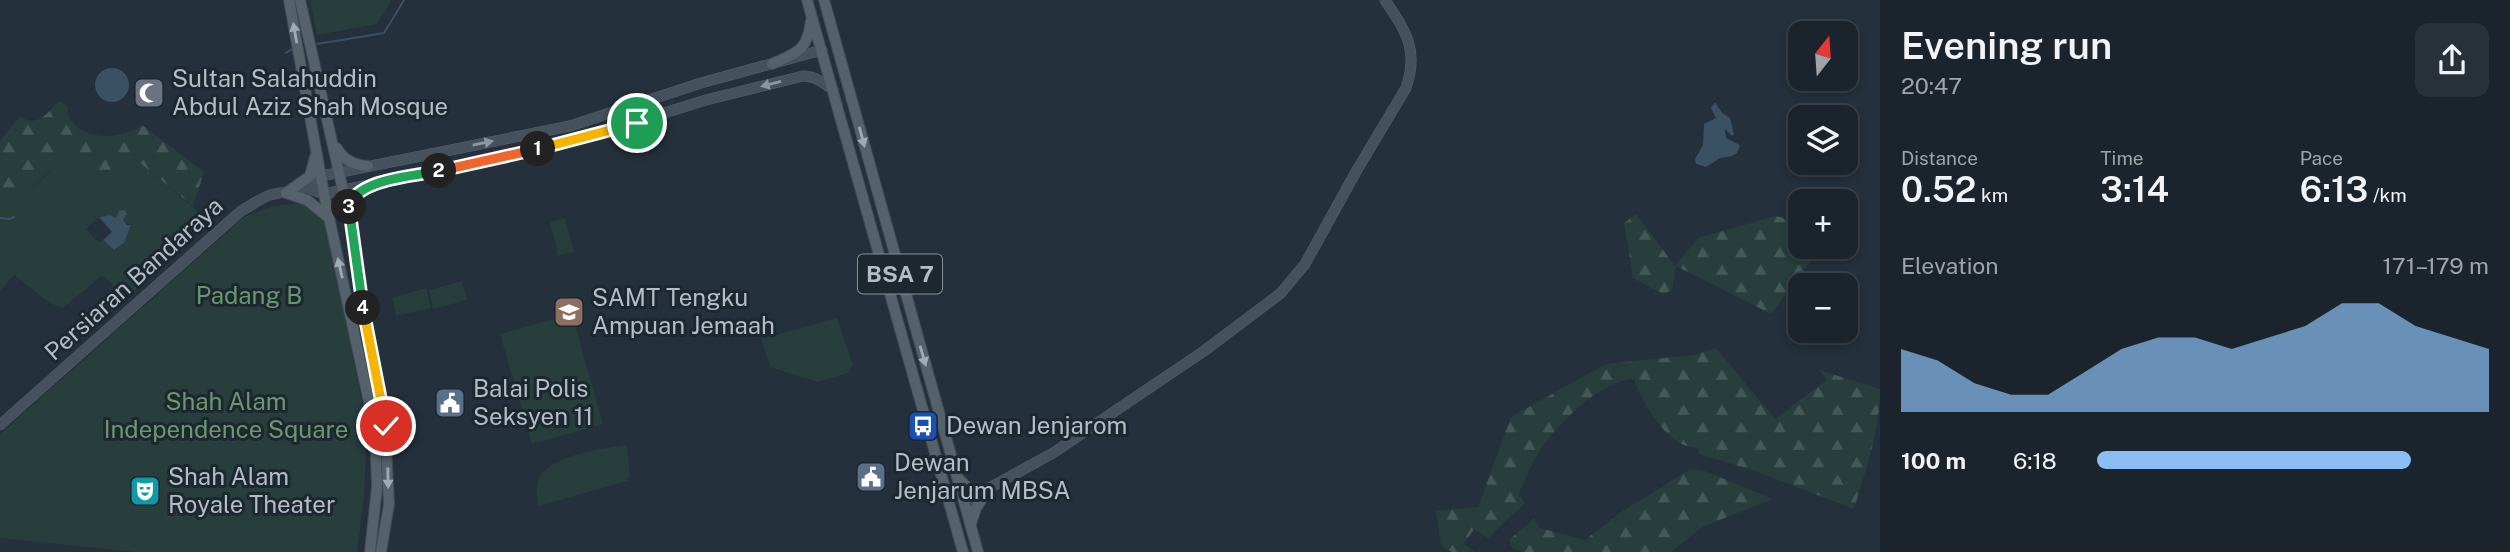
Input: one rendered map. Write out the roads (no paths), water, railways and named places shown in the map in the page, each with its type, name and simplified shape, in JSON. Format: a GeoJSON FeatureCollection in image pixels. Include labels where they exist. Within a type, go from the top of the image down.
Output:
{"type":"FeatureCollection","features":[{"type":"Feature","properties":{"kind":"main road"},"geometry":{"type":"LineString","coordinates":[[289,0],[324,194],[375,430],[377,487],[370,552]]}},
{"type":"Feature","properties":{"kind":"main road"},"geometry":{"type":"LineString","coordinates":[[300,0],[349,217],[387,439],[389,504],[381,552]]}},
{"type":"Feature","properties":{"kind":"main road","name":"BSA 7"},"geometry":{"type":"LineString","coordinates":[[807,0],[963,552]]}},
{"type":"Feature","properties":{"kind":"main road","name":"BSA 7"},"geometry":{"type":"LineString","coordinates":[[824,0],[978,552]]}},
{"type":"Feature","properties":{"kind":"main road"},"geometry":{"type":"LineString","coordinates":[[958,538],[958,513],[964,502],[1053,453],[1181,367],[1281,293],[1295,279],[1406,88],[1410,76],[1413,62],[1410,46],[1402,25],[1385,0]]}},
{"type":"Feature","properties":{"kind":"main road"},"geometry":{"type":"LineString","coordinates":[[772,64],[802,50],[809,36],[812,18]]}},
{"type":"Feature","properties":{"kind":"main road"},"geometry":{"type":"LineString","coordinates":[[321,176],[570,126],[701,83],[822,50],[829,52],[845,71]]}},
{"type":"Feature","properties":{"kind":"main road"},"geometry":{"type":"LineString","coordinates":[[308,188],[324,194],[513,156],[577,140],[706,100],[803,76],[821,81],[833,90]]}},
{"type":"Feature","properties":{"kind":"main road"},"geometry":{"type":"LineString","coordinates":[[701,83],[706,100]]}},
{"type":"Feature","properties":{"kind":"main road"},"geometry":{"type":"LineString","coordinates":[[332,139],[345,160],[368,166]]}},
{"type":"Feature","properties":{"kind":"main road"},"geometry":{"type":"LineString","coordinates":[[286,193],[310,176],[317,149]]}},
{"type":"Feature","properties":{"kind":"main road","name":"Persiaran Bandaraya"},"geometry":{"type":"LineString","coordinates":[[0,425],[240,211],[272,195],[308,188],[321,176]]}},
{"type":"Feature","properties":{"kind":"main road"},"geometry":{"type":"LineString","coordinates":[[349,217],[349,206],[354,196],[358,191],[374,184]]}},
{"type":"Feature","properties":{"kind":"main road"},"geometry":{"type":"LineString","coordinates":[[286,193],[316,204],[330,220]]}},
{"type":"Feature","properties":{"kind":"main road"},"geometry":{"type":"LineString","coordinates":[[957,476],[969,489],[988,490]]}},
{"type":"Feature","properties":{"kind":"main road"},"geometry":{"type":"LineString","coordinates":[[971,526],[976,508],[988,490]]}},
{"type":"Feature","properties":{"kind":"water"},"geometry":{"type":"Polygon","coordinates":[[[112,68],[124,73],[129,85],[124,97],[112,102],[100,97],[95,85],[100,73],[112,68]]]}},
{"type":"Feature","properties":{"kind":"water"},"geometry":{"type":"Polygon","coordinates":[[[1715,102],[1722,113],[1730,118],[1734,134],[1732,136],[1725,129],[1726,138],[1740,145],[1737,153],[1720,158],[1706,167],[1696,164],[1695,159],[1703,145],[1704,124],[1716,118],[1711,108],[1715,102]]]}},
{"type":"Feature","properties":{"kind":"water"},"geometry":{"type":"Polygon","coordinates":[[[124,210],[127,214],[123,220],[127,225],[131,225],[124,243],[114,250],[103,240],[112,232],[99,217],[110,215],[116,218],[119,211],[124,210]]]}},
{"type":"Feature","properties":{"kind":"waterway"},"geometry":{"type":"LineString","coordinates":[[317,44],[384,33],[404,0]]}},
{"type":"Feature","properties":{"kind":"waterway"},"geometry":{"type":"LineString","coordinates":[[286,53],[292,49]]}},
{"type":"Feature","properties":{"kind":"waterway"},"geometry":{"type":"LineString","coordinates":[[0,218],[14,217]]}},
{"type":"Feature","properties":{"kind":"place","name":"Sultan Salahuddin Abdul Aziz Shah Mosque"},"geometry":{"type":"Point","coordinates":[149,93]}},
{"type":"Feature","properties":{"kind":"place","name":"SAMT Tengku Ampuan Jemaah"},"geometry":{"type":"Point","coordinates":[569,312]}},
{"type":"Feature","properties":{"kind":"place","name":"Balai Polis Seksyen 11"},"geometry":{"type":"Point","coordinates":[450,403]}},
{"type":"Feature","properties":{"kind":"place","name":"Dewan Jenjarom"},"geometry":{"type":"Point","coordinates":[923,426]}},
{"type":"Feature","properties":{"kind":"place","name":"Dewan Jenjarum MBSA"},"geometry":{"type":"Point","coordinates":[871,477]}},
{"type":"Feature","properties":{"kind":"place","name":"Shah Alam Royale Theater"},"geometry":{"type":"Point","coordinates":[145,491]}},
{"type":"Feature","properties":{"kind":"park label","name":"Padang B"},"geometry":{"type":"Point","coordinates":[249,296]}},
{"type":"Feature","properties":{"kind":"park label","name":"Shah Alam Independence Square"},"geometry":{"type":"Point","coordinates":[226,416]}}]}
